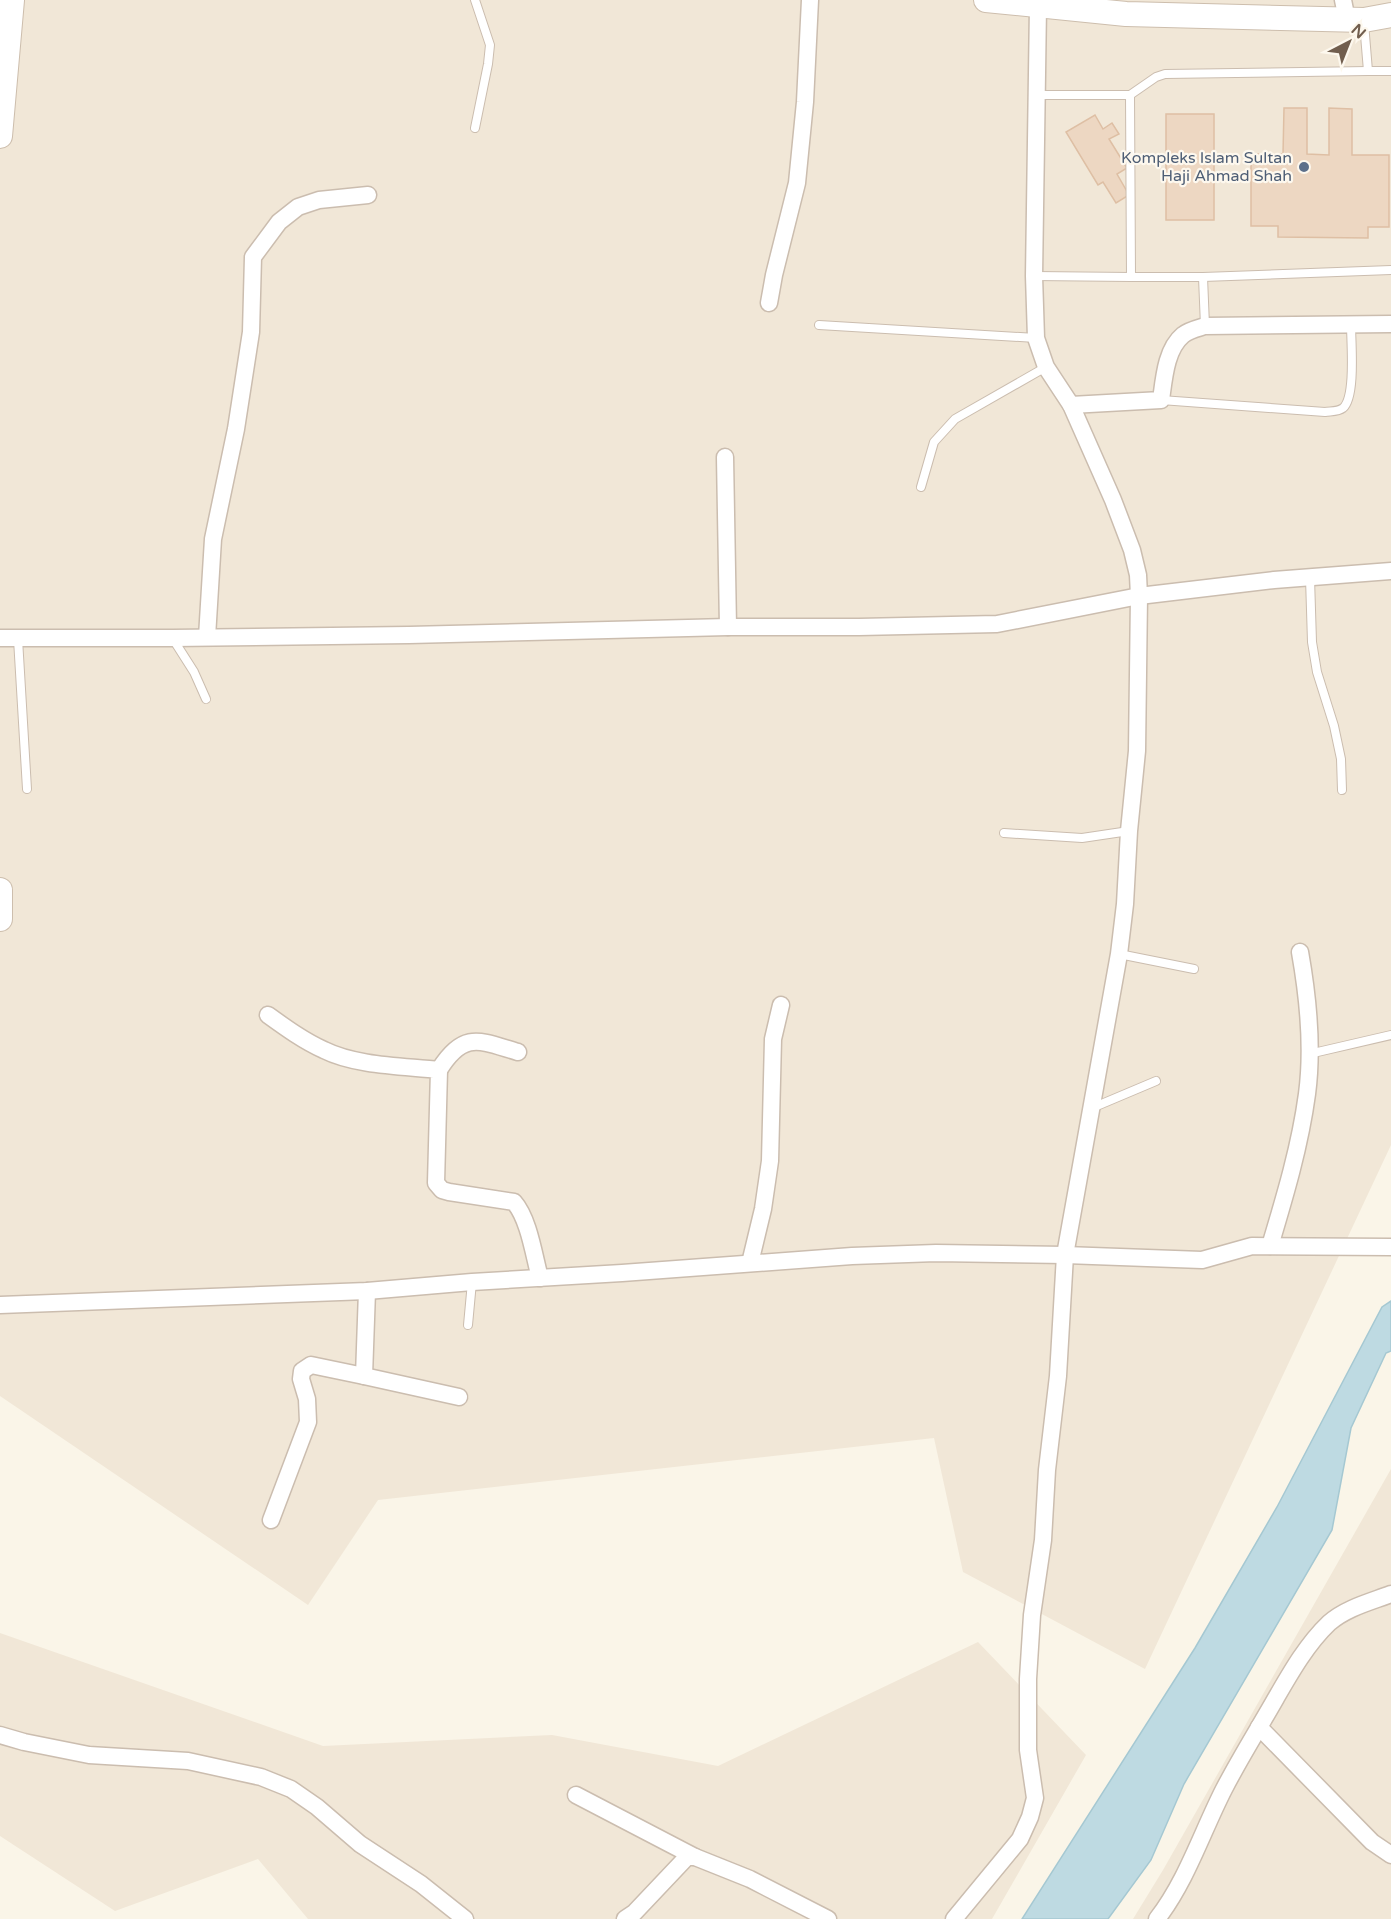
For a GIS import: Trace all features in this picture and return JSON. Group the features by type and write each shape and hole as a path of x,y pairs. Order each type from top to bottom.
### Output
{"street":[{"path":"0,136 12,0"},
{"path":"769,303 797,183 805,102 810,0"},
{"path":"986,0 1038,6 1391,15"},
{"path":"961,1916 1020,1839 1030,1817 1035,1798 1028,1750 1028,1679 1032,1616 1043,1540 1047,1470 1058,1376 1065,1255 1119,954 1137,751 1138,575 1113,500 1071,405 1046,367 1036,338 1034,276 1038,6"},
{"path":"207,637 213,539 236,429 251,332 253,257 279,222 298,207 319,200 369,195"},
{"path":"1071,405 1161,400 1173,346 1185,333 1205,326 1391,324"},
{"path":"725,457 728,627"},
{"path":"0,638 409,635 728,627 997,624 1139,596 1274,580 1391,571"},
{"path":"0,890 0,919"},
{"path":"1270,1246 1292,1169 1307,1093 1308,1010 1300,952"},
{"path":"750,1263 763,1209 770,1161 773,1039 781,1005"},
{"path":"268,1015 325,1051 357,1060 439,1070"},
{"path":"518,1052 482,1042 462,1043 449,1054 439,1070 436,1183 442,1190 449,1192 514,1202 523,1215 540,1278"},
{"path":"0,1305 368,1291 852,1256 936,1253 1202,1260 1252,1246 1391,1247"},
{"path":"364,1376 368,1291"},
{"path":"271,1520 308,1422 307,1399 301,1379 302,1371 311,1365 459,1397"},
{"path":"1163,1917 1224,1790 1259,1726 1316,1637 1330,1622 1344,1613 1391,1594"},
{"path":"1259,1726 1372,1842 1391,1855"},
{"path":"0,1735 89,1755 188,1761 261,1777 291,1789 317,1807 360,1844 422,1884 465,1919"},
{"path":"576,1795 695,1857 750,1879 828,1919"},
{"path":"625,1919 687,1857 695,1857"}],"lane":[{"path":"475,0 490,45 475,128"},
{"path":"1352,13 1368,71"},
{"path":"1037,95 1130,95 1156,77 1165,74 1391,71"},
{"path":"1130,95 1131,277"},
{"path":"1034,276 1203,277 1391,270"},
{"path":"1203,277 1205,326"},
{"path":"1161,400 1325,412 1340,410 1345,406 1351,391 1351,324"},
{"path":"819,325 1036,338"},
{"path":"921,487 934,442 955,419 1046,367"},
{"path":"1310,578 1312,642 1317,672 1334,726 1341,759 1341,790"},
{"path":"173,638 194,672 206,699"},
{"path":"18,639 27,789"},
{"path":"1004,833 1082,838 1129,831"},
{"path":"1119,954 1194,969"},
{"path":"1308,1054 1391,1035"},
{"path":"1091,1109 1156,1081"},
{"path":"468,1325 472,1282"}],"shaded area":[{"path":"0,0 1391,0 1391,1145 1145,1669 963,1572 934,1438 378,1500 308,1605 0,1396"},
{"path":"1391,1469 1391,1919 1133,1919 1163,1870"},
{"path":"0,1633 323,1746 552,1735 718,1766 978,1642 1086,1755 992,1919 308,1919 258,1859 115,1911 0,1836"}],"water":[{"path":"1391,1301 1391,1351 1386,1353 1351,1428 1332,1530 1184,1784 1151,1860 1108,1919 1022,1919 1195,1648 1277,1507 1382,1307"}],"building":[{"path":"1284,108 1307,108 1307,154 1329,155 1329,108 1352,109 1352,155 1389,155 1389,227 1368,227 1368,238 1278,237 1278,226 1251,226 1251,154 1283,154"},
{"path":"1166,114 1214,114 1214,220 1166,220"},
{"path":"1095,115 1103,129 1112,123 1119,134 1109,139 1127,168 1117,174 1129,195 1116,203 1103,182 1098,185 1066,132"}],"place":[{"name":"Kompleks Islam Sultan Haji Ahmad Shah","path":"1304,167"}]}
